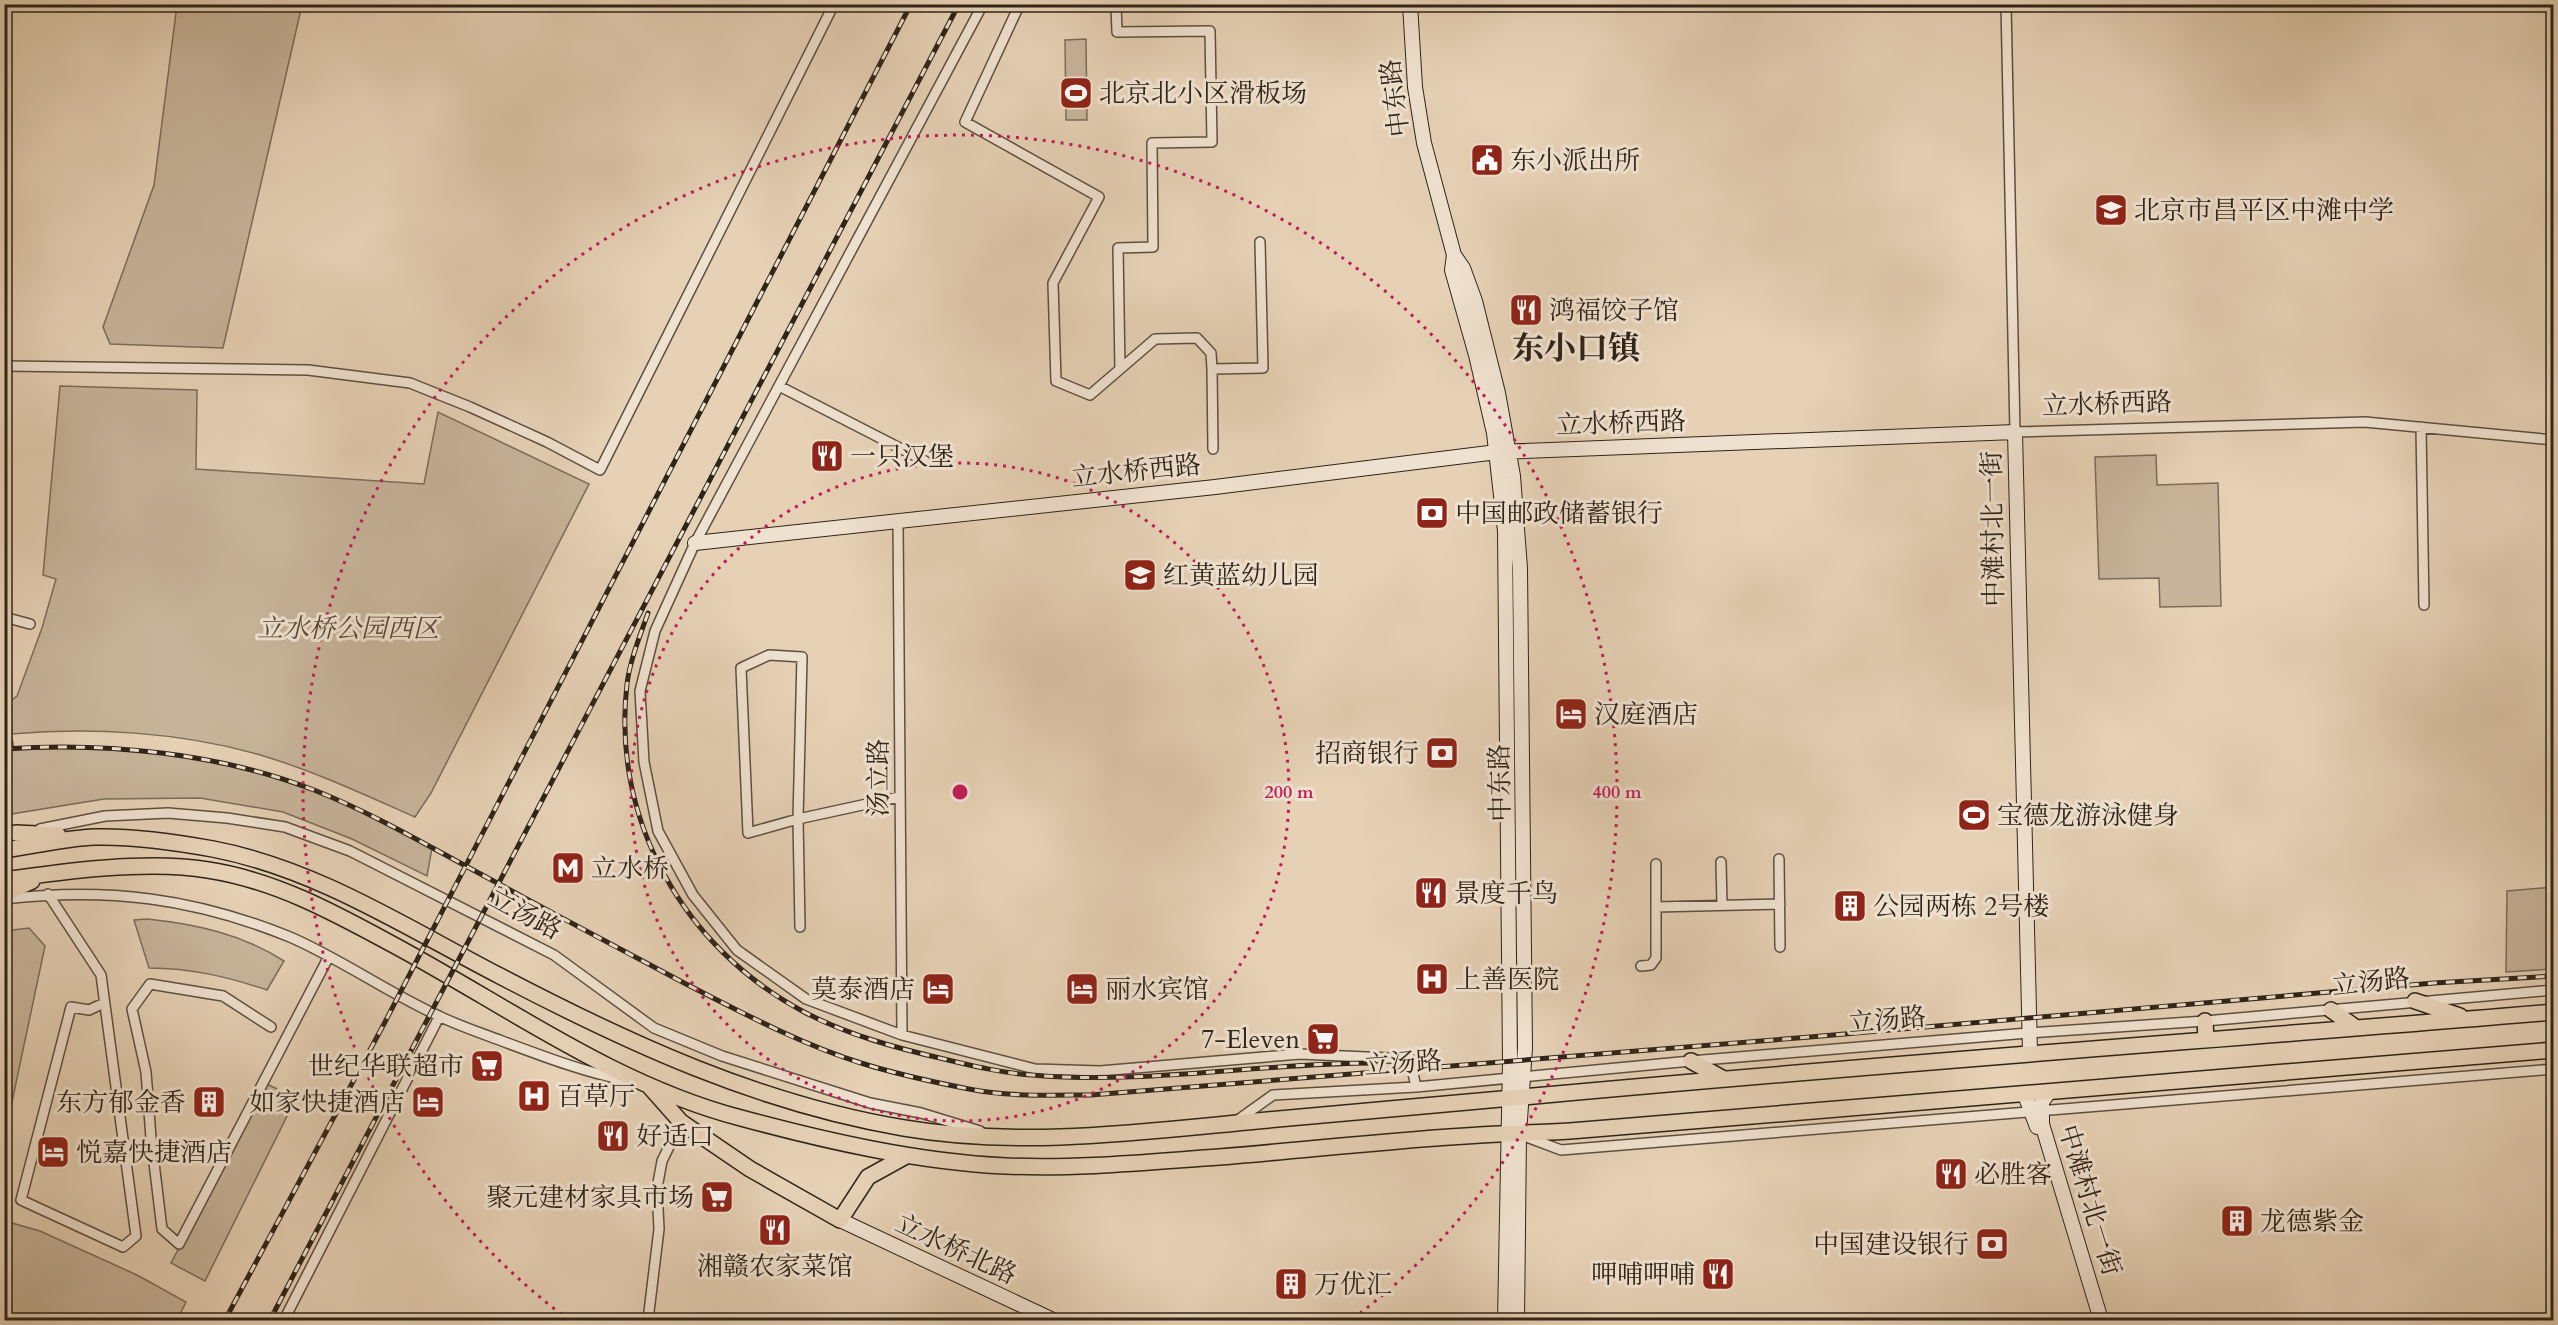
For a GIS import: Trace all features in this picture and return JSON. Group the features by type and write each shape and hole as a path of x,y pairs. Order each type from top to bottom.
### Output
{"main road":[{"path":"10,834 94,837"},
{"name":"立汤路","path":"4,850 94,837 159,840 218,850 252,859 350,894 543,997 660,1055 733,1083 791,1102 904,1128 1005,1139 1234,1123 2031,1052 2553,1012"},
{"path":"4,880 50,873 121,868 207,869 279,889 334,912 465,983 582,1053 648,1085 740,1118 906,1156 1006,1166 1090,1165 1513,1134 2025,1095 2553,1050"},
{"path":"4,894 50,873"},
{"path":"2415,1001 2468,1019"},
{"path":"2331,1010 2355,1027"},
{"path":"2205,1021 2206,1039"},
{"path":"1691,1061 1722,1078"},
{"path":"648,1085 681,1122 750,1169 840,1220 868,1177 906,1156"}],"street":[{"path":"4,366 308,370 410,383 489,416 600,470 834,4"},
{"path":"983,4 695,543 655,631 640,692 644,762 658,831 693,895 737,950 806,999 902,1035 1035,1069 1100,1071 1300,1054 1410,1059 1416,1087"},
{"path":"1116,4 1117,32 1210,31 1212,142 1152,143 1153,247 1118,248 1120,369"},
{"name":"中东路","path":"1410,4 1415,87 1424,143 1454,255 1452,270 1503,452 1520,568 1525,890 1525,1077 1517,1098 1513,1134 1505,1320"},
{"name":"中滩村北一街","path":"2006,4 2028,1033 2031,1052"},
{"path":"1015,6 965,122 1099,197 1053,283 1056,381 1090,395 1155,339 1197,338 1211,353 1213,449"},
{"path":"1212,369 1263,368 1260,242"},
{"path":"779,386 925,461"},
{"name":"立水桥西路","path":"695,543 1203,488 1503,452 2015,432 2365,422 2553,440"},
{"path":"2421,427 2424,605"},
{"name":"中东路","path":"1503,452 1510,1078 1517,1098"},
{"name":"汤立路","path":"898,521 902,1035"},
{"path":"4,617 30,624"},
{"path":"800,927 798,819 802,657 769,655 741,668 748,832 798,819 899,797"},
{"name":"立汤路","path":"10,834 105,816 168,813 228,818 285,827 350,851 554,955 654,1028 722,1056 870,1102 921,1113 1005,1139"},
{"path":"1779,859 1780,947"},
{"path":"1721,862 1722,905"},
{"path":"1641,966 1651,964 1656,958 1656,864"},
{"path":"4,899 48,894 136,896 203,908 291,938 439,1017 586,1072 648,1085"},
{"path":"48,894 100,975 104,1003 136,1236 123,1247 21,1200 71,1007 89,1010 104,1003"},
{"path":"1656,907 1780,904"},
{"path":"271,1027 223,996 150,984 132,1009 146,1072 162,1229 179,1244 328,958"},
{"name":"立汤路","path":"1234,1123 1273,1095 1416,1087 1691,1061 2205,1021 2553,990"},
{"path":"284,1320 439,1017"},
{"path":"1513,1134 1561,1150 2553,1069"},
{"name":"中滩村北一街","path":"2048,1093 2036,1112 2094,1320"},
{"name":"中滩村北一街","path":"2025,1095 2042,1124 2101,1320"},
{"path":"648,1320 658,1240 657,1188 662,1161 681,1122"},
{"name":"中东路","path":"1513,1134 1517,1320"},
{"name":"立水桥北路","path":"840,1220 1053,1320"}],"green space":[{"path":"177,5 302,5 223,348 110,344 103,327 154,185"},
{"name":"北京北小区滑板场","path":"1086,39 1087,120 1066,120 1065,40"},
{"name":"立水桥公园西区","path":"60,386 197,390 196,469 424,484 438,412 589,484 431,793 415,817 298,767 227,747 166,736 103,731 11,734 14,748 111,749 164,753 229,764 292,782 358,809 432,848 427,876 352,839 283,812 200,798 104,799 5,815 5,705 17,696 42,628 56,579 43,575"},
{"path":"2156,455 2157,485 2218,483 2221,606 2160,607 2159,578 2099,579 2095,457"},
{"path":"2553,887 2553,969 2506,972 2507,891"},
{"path":"147,919 201,927 235,937 284,961 267,990 209,974 149,968 134,920"},
{"path":"29,928 45,946 5,1135 5,931"},
{"path":"267,1084 296,1098 205,1281 171,1263"},
{"path":"5,1212 12,1223 40,1231 137,1275 186,1302 177,1320 5,1320"}],"railway":[{"path":"225,1320 385,1022 911,4"},
{"path":"270,1320 959,4"},
{"path":"648,613 628,675 625,735 631,784 644,831 664,875 691,916 723,953 761,985 804,1012 838,1028 890,1045 977,1067 1021,1074 1075,1077 1160,1076 1288,1066 1374,1063"},
{"path":"4,749 82,747 162,753 240,767 278,777 314,790 376,818 686,984 794,1037 838,1055 888,1071 984,1092 1091,1095 1810,1037 2434,983 2554,976"}],"place":[{"name":"北京北小区滑板场","path":"1076,93"},
{"name":"东小派出所","path":"1487,160"},
{"name":"北京市昌平区中滩中学","path":"2111,210"},
{"name":"鸿福饺子馆","path":"1526,310"},
{"name":"一只汉堡","path":"827,456"},
{"name":"中国邮政储蓄银行","path":"1432,513"},
{"name":"红黄蓝幼儿园","path":"1140,575"},
{"name":"汉庭酒店","path":"1571,714"},
{"name":"招商银行","path":"1442,753"},
{"name":"宝德龙游泳健身","path":"1974,815"},
{"name":"立水桥","path":"568,868"},
{"name":"景度千鸟","path":"1431,893"},
{"name":"公园两栋 2号楼","path":"1850,906"},
{"name":"上善医院","path":"1432,979"},
{"name":"莫泰酒店","path":"938,989"},
{"name":"丽水宾馆","path":"1082,989"},
{"name":"7-Eleven","path":"1323,1039"},
{"name":"世纪华联超市","path":"487,1066"},
{"name":"百草厅","path":"534,1096"},
{"name":"东方郁金香","path":"209,1102"},
{"name":"如家快捷酒店","path":"428,1102"},
{"name":"好适口","path":"613,1136"},
{"name":"悦嘉快捷酒店","path":"53,1152"},
{"name":"必胜客","path":"1951,1174"},
{"name":"聚元建材家具市场","path":"717,1197"},
{"name":"龙德紫金","path":"2237,1221"},
{"name":"湘赣农家菜馆","path":"775,1230"},
{"name":"中国建设银行","path":"1992,1244"},
{"name":"呷哺呷哺","path":"1718,1274"},
{"name":"万优汇","path":"1291,1284"}],"district":[{"name":"东小口镇","path":"1576,349"}]}
